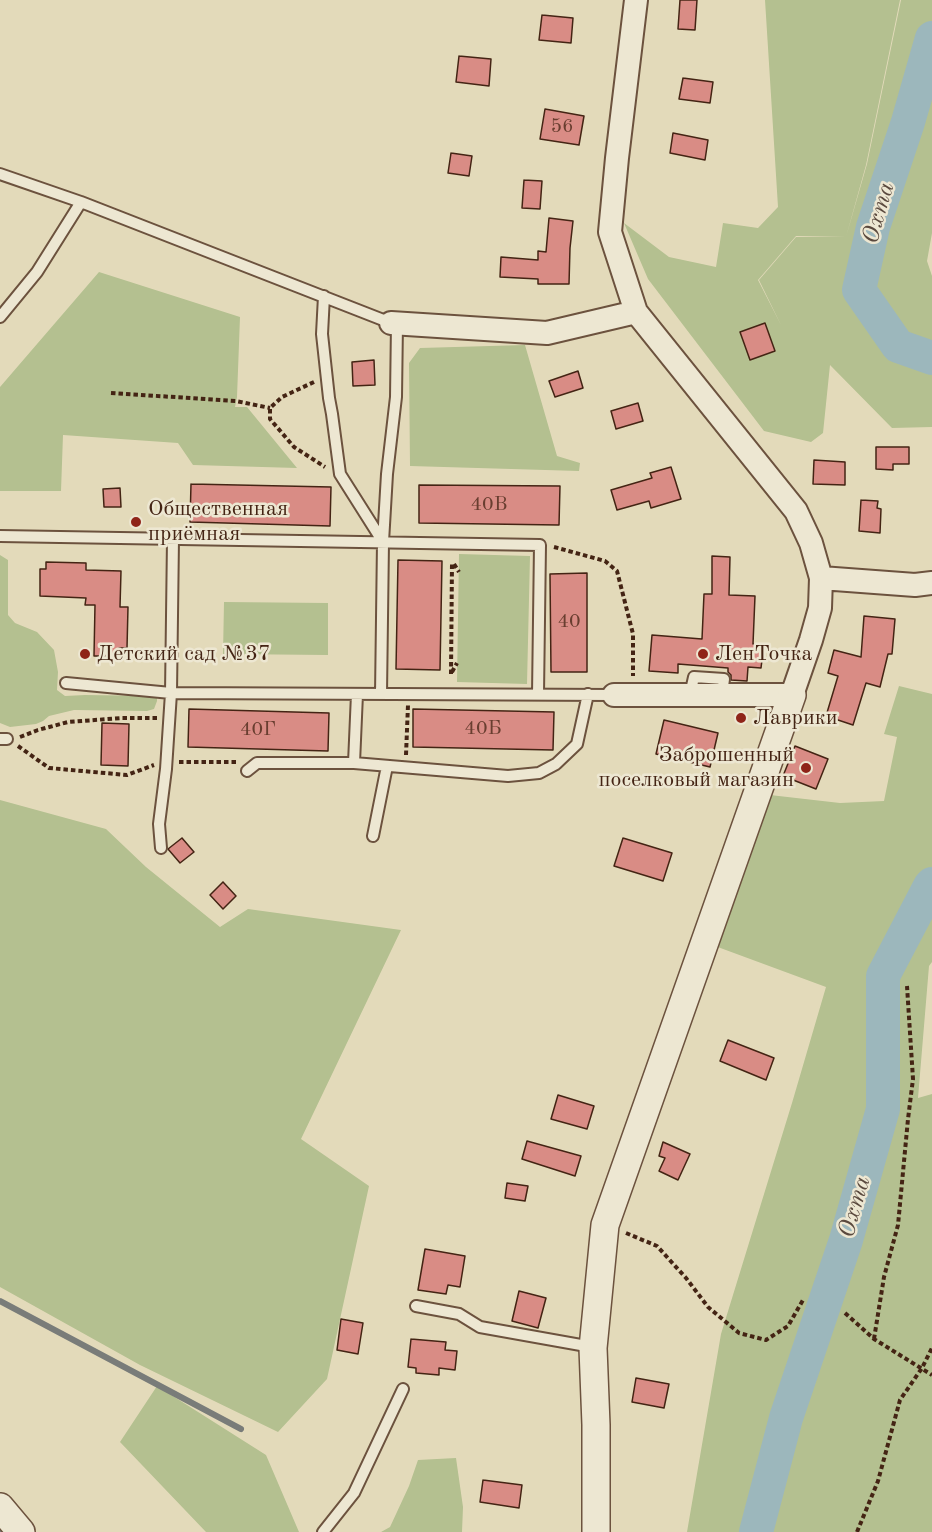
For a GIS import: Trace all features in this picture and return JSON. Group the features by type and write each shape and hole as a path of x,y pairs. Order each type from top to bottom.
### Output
{"street":[{"path":"596,1532 593,1347 606,1225 811,640 820,608 821,578 811,543 796,511 636,312 610,232 636,0"},
{"path":"394,323 547,333 636,312"},
{"path":"821,578 915,585 932,583"},
{"path":"623,694 792,694"},
{"path":"0,1507 21,1532"}],"lane":[{"path":"0,174 81,202 394,323 396,397 387,474 383,542 381,694"},
{"path":"0,317 37,272 81,202"},
{"path":"324,296 322,334 340,474 383,542"},
{"path":"0,536 133,544 173,539 540,545 538,694"},
{"path":"161,848 159,824 171,693 173,539"},
{"path":"66,683 171,693 623,694"},
{"path":"354,763 357,694"},
{"path":"247,771 257,763 354,763 508,776 539,773 556,764 577,744 588,694"},
{"path":"373,836 387,766"},
{"path":"416,1306 459,1314 480,1327 593,1347"},
{"path":"323,1532 354,1493 403,1389"}],"path":[{"path":"326,375 282,397 270,408 270,419 294,447 329,470 340,474"},
{"path":"111,393 236,401 270,408"},
{"path":"540,545 605,561 617,571 633,634 623,694"},
{"path":"451,674 452,562"},
{"path":"405,768 409,694"},
{"path":"4,739 23,736 68,722 122,718 169,718"},
{"path":"4,739 49,768 127,775 166,762 257,763"},
{"path":"874,1339 884,1278 898,1225 913,1079 907,986"},
{"path":"606,1225 657,1246 708,1307 739,1333 766,1340 788,1326 803,1300"},
{"path":"845,1313 874,1339 932,1375"},
{"path":"857,1532 878,1481 900,1400 922,1368 932,1348"}],"green space":[{"path":"765,0 900,0 866,165 846,237 867,164 901,0 932,0 932,233 927,261 932,276 932,427 892,428 830,365 823,433 811,442 764,431 648,279 624,223 669,257 716,267 723,223 758,228 778,207","holes":["796,236 846,237 796,237 759,280 781,325 758,280"]},
{"path":"99,272 240,317 235,407 247,407 297,468 193,465 178,443 63,435 61,491 0,491 0,387"},
{"path":"525,345 557,456 580,463 579,471 410,466 409,363 420,348"},
{"path":"459,554 530,556 527,684 457,682"},
{"path":"0,555 8,560 8,615 15,623 37,632 54,650 58,672 57,690 65,696 157,696 154,709 147,711 74,710 49,716 36,724 10,727 0,723"},
{"path":"224,602 328,603 328,655 223,654"},
{"path":"899,686 932,694 932,962 929,966 918,1098 932,1094 932,1532 687,1532 721,1334 826,987 715,946 770,795 840,803 884,801 897,737 884,734"},
{"path":"0,800 106,829 146,867 220,927 248,909 401,930 301,1139 369,1186 327,1379 278,1432 140,1365 0,1287"},
{"path":"157,1386 266,1455 299,1532 206,1532 120,1442"},
{"path":"456,1458 463,1507 462,1532 381,1532 390,1527 418,1460"}],"building":[{"path":"680,0 697,0 695,30 678,29"},
{"path":"542,15 573,18 571,43 539,40"},
{"path":"459,56 491,59 489,86 456,82"},
{"path":"683,78 713,82 710,103 679,99"},
{"path":"545,109 584,116 579,145 540,139"},
{"path":"673,133 708,140 705,160 670,153"},
{"path":"451,153 472,156 469,176 448,173"},
{"path":"524,180 542,181 540,209 522,208"},
{"path":"549,218 573,221 569,284 538,284 538,279 500,277 501,257 538,260 538,251 546,252"},
{"path":"765,323 775,351 750,360 740,332"},
{"path":"374,360 375,385 353,386 352,362"},
{"path":"578,371 583,388 555,397 549,381"},
{"path":"638,403 643,421 616,429 611,411"},
{"path":"876,447 909,447 909,464 893,464 893,470 876,469"},
{"path":"814,460 845,462 845,485 813,484"},
{"path":"671,467 681,499 651,508 649,501 617,510 611,490 652,478 650,473"},
{"path":"191,484 331,487 330,526 190,522"},
{"path":"419,485 560,486 559,525 419,523"},
{"path":"120,488 121,507 104,507 103,489"},
{"path":"861,500 878,501 877,508 881,509 880,533 859,531"},
{"path":"712,556 730,557 729,595 755,596 753,644 764,644 761,668 748,667 747,681 731,680 728,668 678,664 678,673 649,671 652,635 702,639 704,594 712,594"},
{"path":"398,560 442,561 440,670 396,669"},
{"path":"46,562 86,563 86,570 121,571 120,607 128,607 127,648 119,648 118,656 94,656 95,605 85,605 86,598 40,596 40,569 46,569"},
{"path":"587,573 587,672 551,672 550,574"},
{"path":"864,616 895,619 892,654 888,654 880,687 866,683 853,725 826,716 838,676 828,673 834,650 861,657"},
{"path":"189,709 329,713 328,751 188,747"},
{"path":"413,709 554,712 553,750 413,747"},
{"path":"664,720 718,733 710,767 656,754"},
{"path":"102,723 129,724 128,766 101,765"},
{"name":"Заброшенный поселковый магазин","path":"795,746 828,759 816,789 783,776"},
{"path":"182,838 194,852 180,863 168,849"},
{"path":"623,838 672,853 663,881 614,866"},
{"path":"223,882 236,896 223,909 210,895"},
{"path":"728,1040 774,1058 766,1080 720,1061"},
{"path":"558,1095 594,1106 587,1129 551,1119"},
{"path":"527,1141 581,1156 575,1176 522,1159"},
{"path":"663,1142 690,1154 678,1180 659,1171 665,1158 659,1156"},
{"path":"507,1183 528,1186 525,1201 505,1198"},
{"path":"425,1249 465,1256 460,1287 448,1285 446,1294 418,1290"},
{"path":"519,1291 546,1298 538,1328 512,1321"},
{"path":"341,1319 363,1323 358,1354 337,1350"},
{"path":"411,1339 446,1342 445,1350 457,1351 455,1370 439,1368 439,1375 416,1373 416,1368 408,1367"},
{"path":"636,1378 669,1384 664,1408 632,1402"},
{"path":"483,1480 522,1485 519,1508 480,1502"}],"waterway":[{"name":"Охта","path":"932,38 908,122 873,227 859,290 898,346 932,358"},
{"name":"Охта","path":"756,1532 786,1418 846,1240 883,1109 883,976 932,884"},
{"path":"0,1301 241,1429"}],"place":[{"name":"Общественная приёмная","path":"136,522"},
{"name":"Детский сад №37","path":"85,654"},
{"name":"ЛенТочка","path":"703,654"},
{"name":"Лаврики","path":"741,718"},
{"name":"Заброшенный поселковый магазин","path":"806,768"}]}
